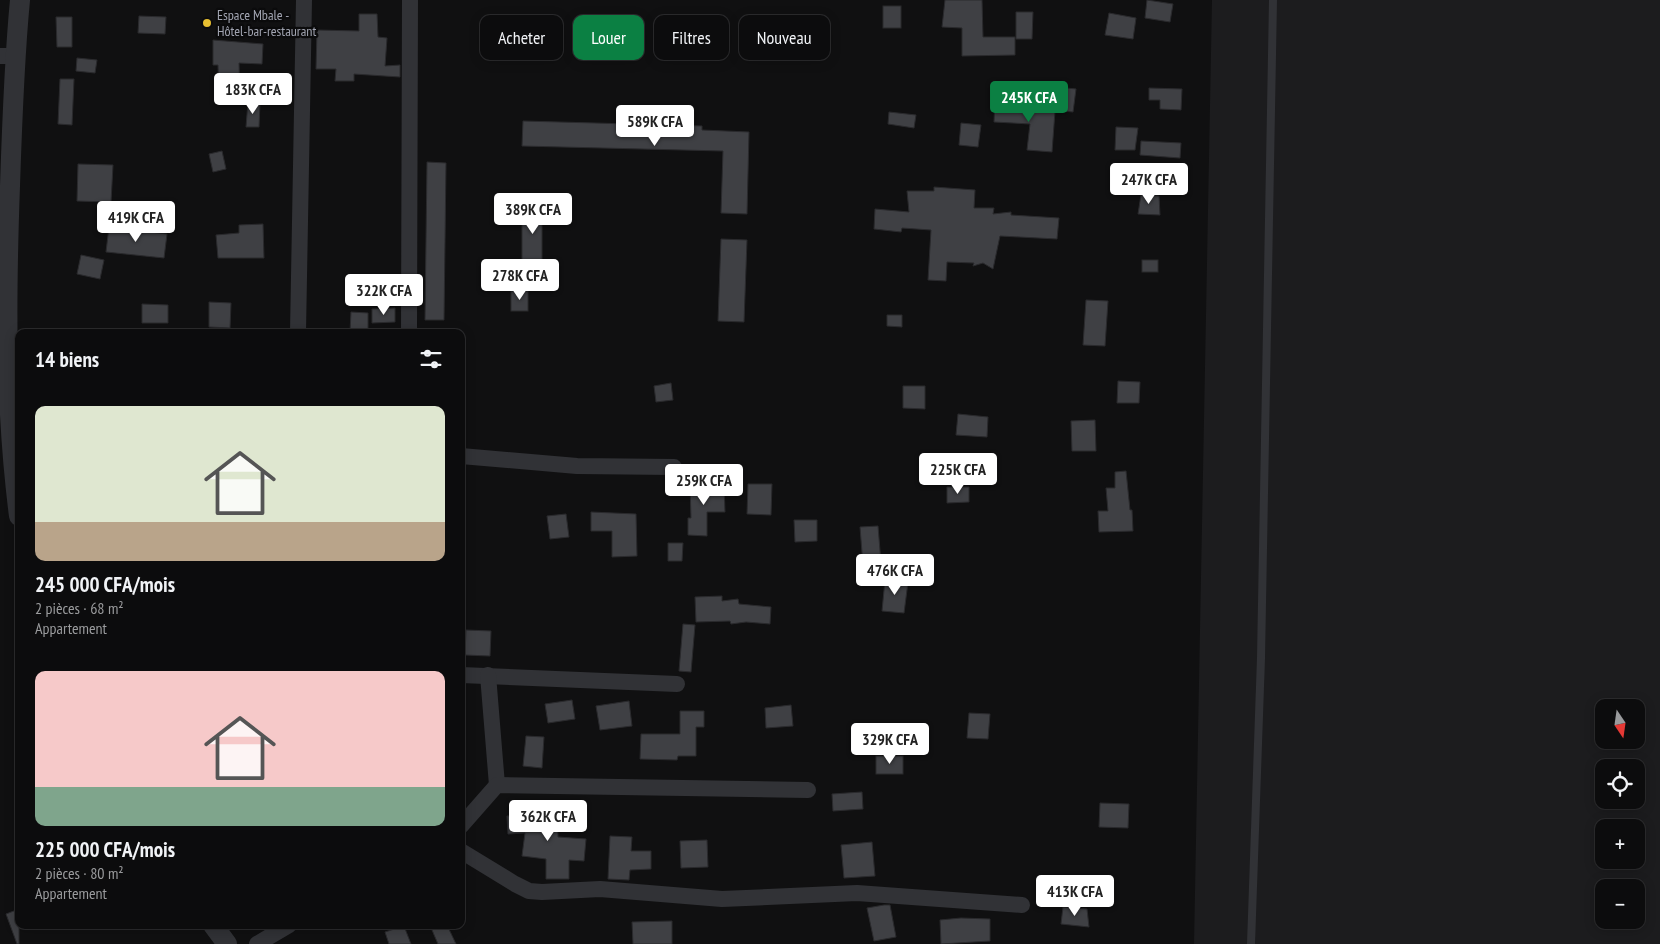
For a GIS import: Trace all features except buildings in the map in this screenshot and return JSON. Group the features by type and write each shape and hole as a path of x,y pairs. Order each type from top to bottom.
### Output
{"street":[{"path":"15,457 3,291 7,56 20,0"},
{"path":"298,329 304,0"},
{"path":"409,329 410,0"},
{"path":"465,456 577,466 674,467"},
{"path":"465,675 677,684"},
{"path":"465,821 497,785 488,675"},
{"path":"497,785 808,790"},
{"path":"465,853 529,891 600,889 722,899 857,893 1022,905"},
{"path":"217,929 227,944"},
{"path":"258,944 282,929"}],"lane":[{"path":"1251,944 1261,648 1273,0"}],"shaded area":[{"path":"1212,0 1660,0 1660,944 1194,944"}],"place":[{"name":"Espace Mbale - Hôtel-bar-restaurant","path":"207,23"}]}
